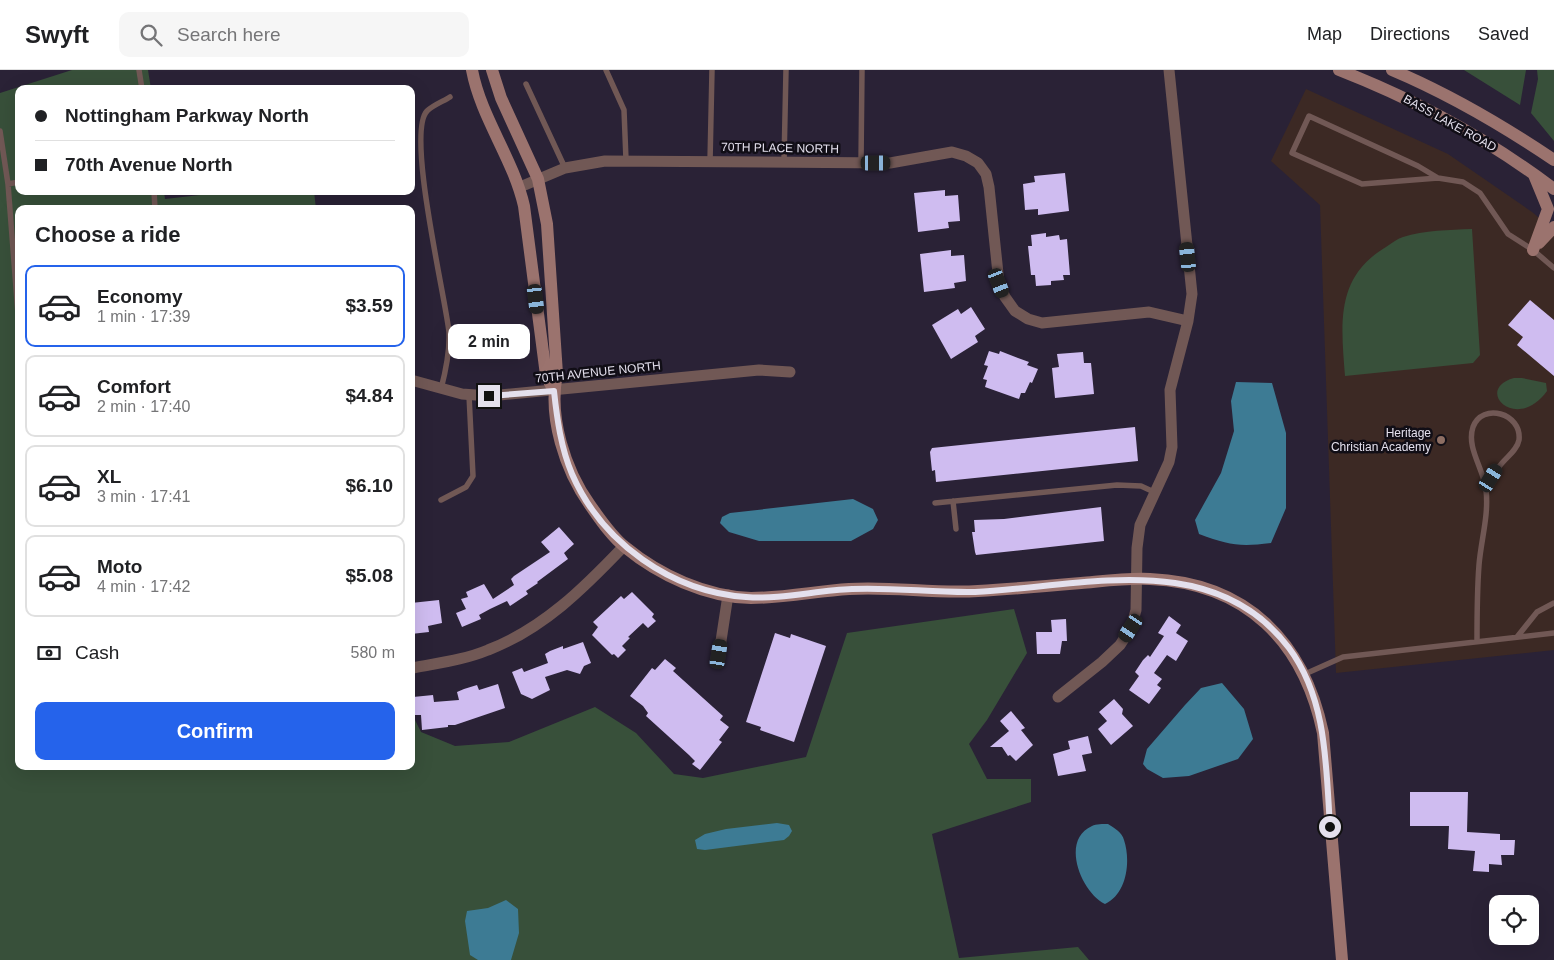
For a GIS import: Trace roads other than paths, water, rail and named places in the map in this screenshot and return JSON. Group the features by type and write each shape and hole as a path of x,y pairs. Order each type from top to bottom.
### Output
{"street":[{"path":"472,70 475,88 488,121 520,186 546,375 554,391"},
{"path":"492,70 501,98 538,179 548,243 557,374 554,391 559,427 572,474 596,513 624,546 661,571 680,580 728,596 778,597 868,588 973,592 1137,579 1169,581 1196,586 1223,596 1248,609 1270,626 1285,643 1305,674 1317,703 1323,733 1342,960"},
{"path":"1058,697 1120,645 1131,628 1136,610 1140,525 1169,462 1172,437 1170,390 1188,321 1192,294 1169,70"},
{"name":"BASS LAKE ROAD","path":"1339,70 1434,112 1533,173 1554,189"},
{"name":"BASS LAKE ROAD","path":"1392,70 1442,93 1485,116 1554,160"},
{"name":"70TH PLACE NORTH","path":"520,186 565,168 605,161 890,163 952,152 966,156 978,163 986,174 999,283 1005,297 1015,311 1028,319 1042,323 1149,312 1188,321"},
{"path":"1533,173 1548,209 1533,250"},
{"path":"1533,250 1554,227"},
{"name":"70TH AVENUE NORTH","path":"415,381 469,395 489,396 759,370 790,372"},
{"path":"415,668 455,661 488,650 519,636 580,592 624,546"},
{"path":"719,654 728,596"}],"lane":[{"path":"139,70 141,85"},
{"path":"606,70 624,110 626,160"},
{"path":"710,162 712,70"},
{"path":"784,162 786,70"},
{"path":"861,163 862,70"},
{"path":"526,84 565,168"},
{"path":"441,389 448,362 449,333 427,202 420,130 427,111 450,97"},
{"path":"1438,178 1418,166 1309,116 1292,153 1362,184 1438,178 1463,182 1480,194 1508,234 1533,250 1554,268"},
{"path":"0,131 8,184 15,275"},
{"path":"8,184 15,183"},
{"path":"441,500 466,487 473,476 469,395"},
{"path":"1477,641 1477,597 1484,542 1486,490 1474,448 1472,430 1480,418 1487,414 1499,413 1514,422 1519,439 1515,449 1498,468 1486,490"},
{"path":"935,503 1117,485 1141,486 1154,492"},
{"path":"953,501 956,529"},
{"path":"1517,637 1537,612 1554,603"},
{"path":"1305,674 1343,656 1554,632"}],"water":[{"path":"1236,382 1272,383 1286,433 1286,508 1271,543 1242,545 1218,541 1199,534 1195,520 1221,473 1234,431 1231,401"},
{"path":"853,499 873,509 878,520 873,529 851,541 759,541 729,532 720,523 722,517 730,513"},
{"path":"1222,683 1244,709 1253,739 1238,759 1189,776 1163,778 1147,769 1143,764 1147,749 1185,705 1201,688"},
{"path":"777,823 789,825 792,831 784,840 705,850 697,849 695,840 705,834 726,829"},
{"path":"1108,824 1118,830 1123,837 1126,848 1127,867 1123,885 1118,893 1105,904 1088,889 1082,878 1076,854 1077,842 1082,833 1094,825"},
{"path":"506,900 518,909 519,933 511,960 478,960 470,955 465,921 467,911 488,908"}],"place":[{"name":"Heritage Christian Academy","path":"1441,440"}]}
